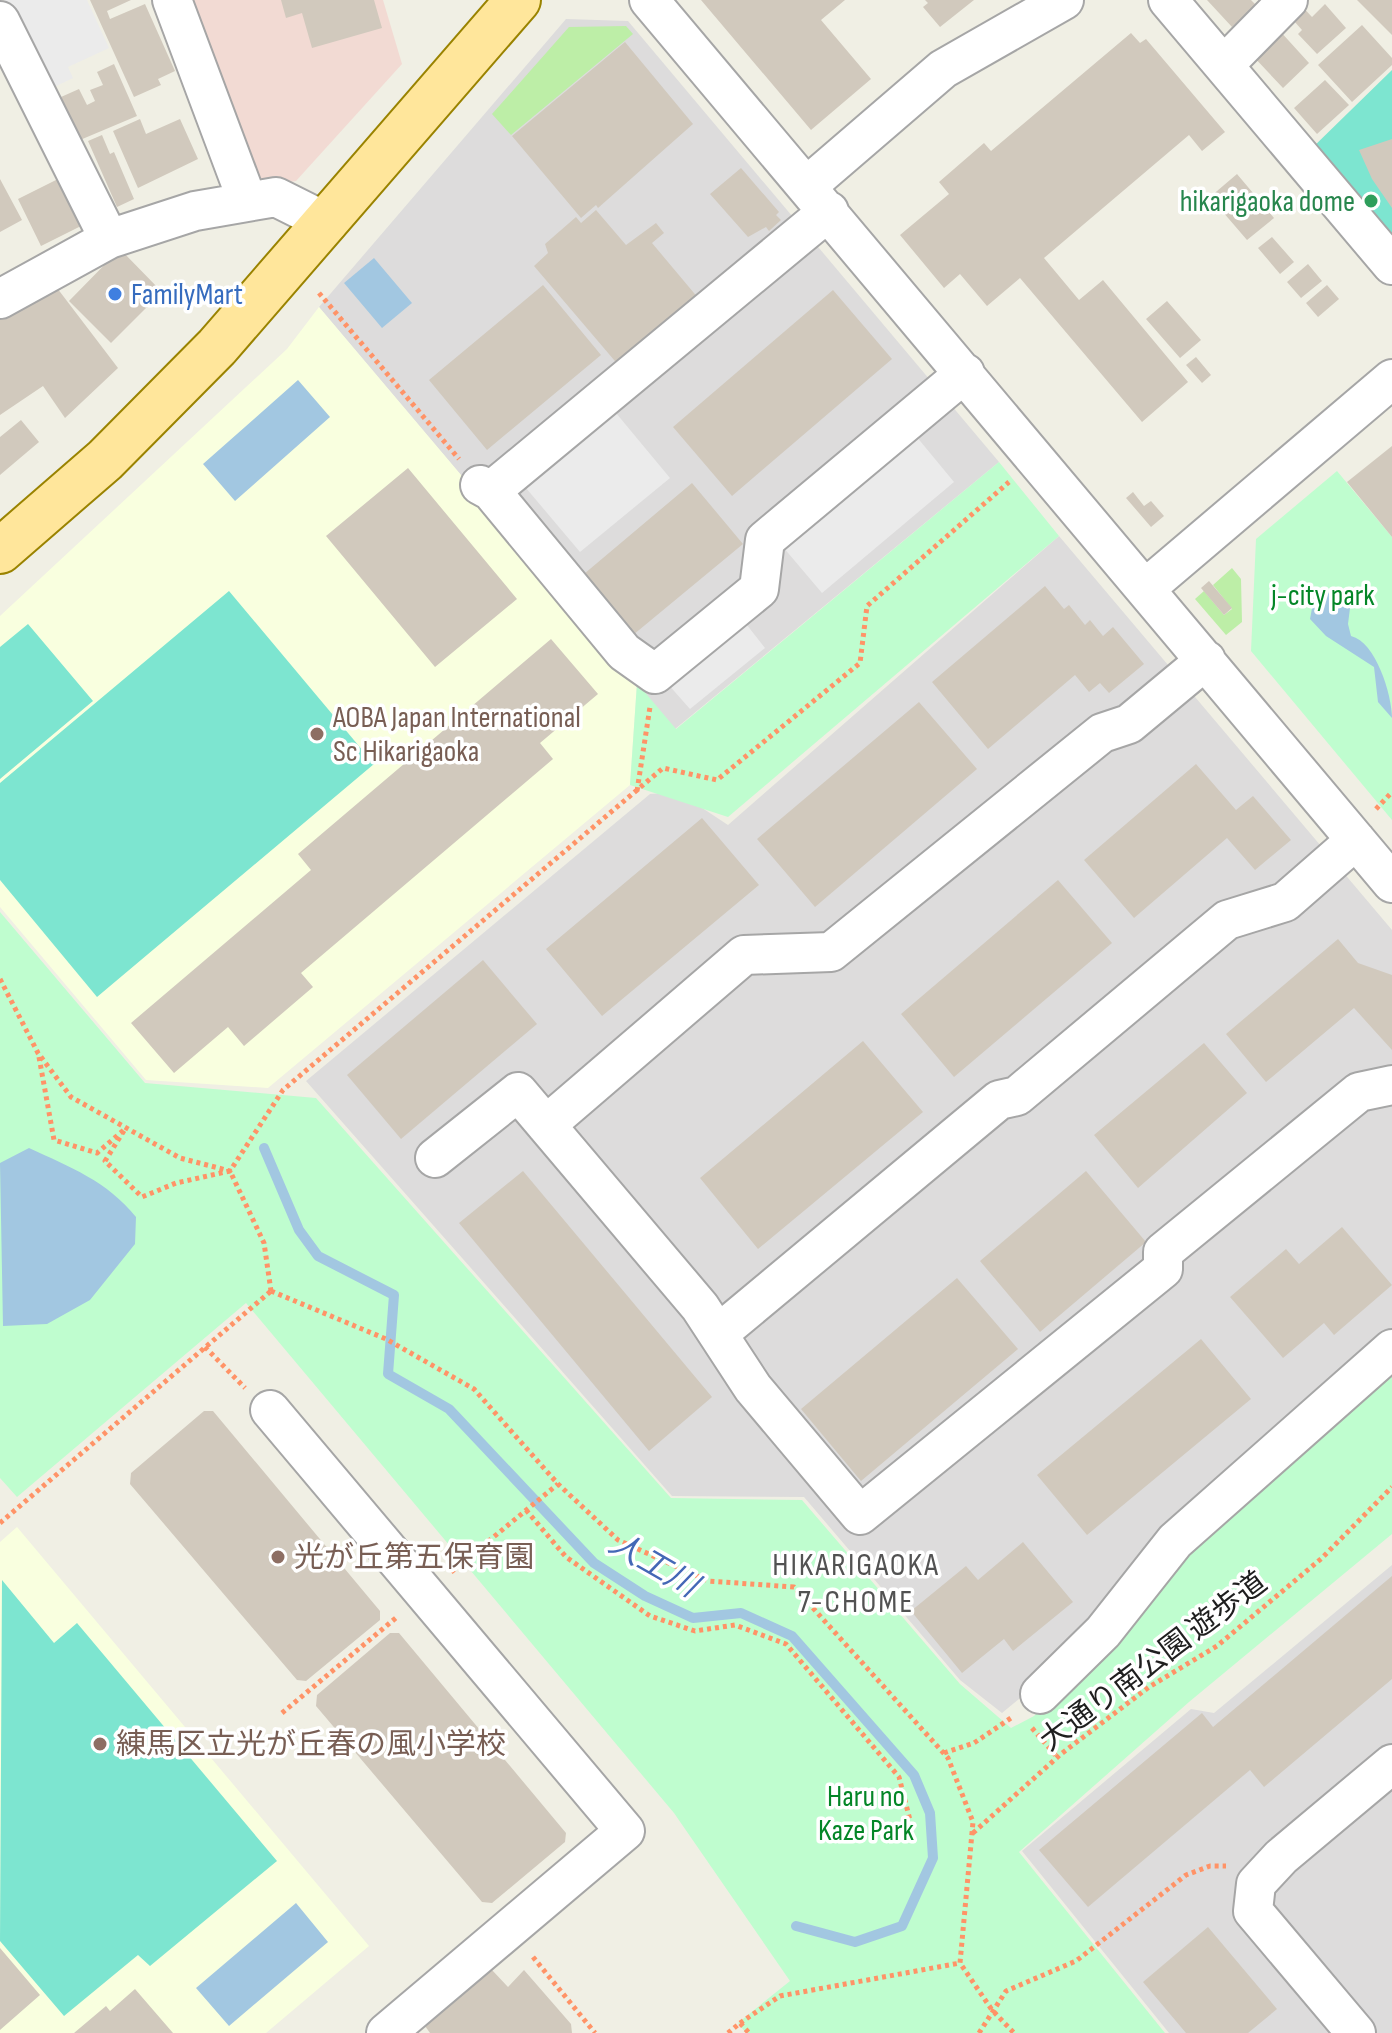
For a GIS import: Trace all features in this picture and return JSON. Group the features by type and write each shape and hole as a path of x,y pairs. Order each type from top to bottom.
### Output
{"main road":[{"path":"0,551 139,426 217,347 328,223 518,0"}],"street":[{"path":"172,0 247,200"},
{"path":"649,0 1206,660 1364,827 1392,883"},
{"path":"965,373 765,540 759,589 655,674 624,652 486,488 818,198 943,69 1064,0"},
{"path":"1168,0 1392,265"},
{"path":"1224,65 1288,0"},
{"path":"0,21 109,239"},
{"path":"0,299 109,239 141,226 247,200 276,197 328,223"},
{"path":"1146,588 1392,379"},
{"path":"546,1125 744,955 831,952 1102,733 1129,724 1206,660"},
{"path":"718,1334 999,1100 1017,1096 1227,920 1285,902 1364,827"},
{"path":"435,1158 518,1092 700,1307 753,1388 860,1515 1163,1269 1163,1252 1359,1092 1392,1085"},
{"path":"1029,1710 1103,1632 1175,1541 1392,1349"},
{"path":"270,1410 625,1831 386,2033"},
{"path":"1356,2033 1253,1911 1256,1884 1281,1857 1392,1764"}],"path":[{"path":"319,293 486,488"},
{"path":"125,1129 105,1161 142,1197 176,1183 230,1171 283,1090 663,768 717,780 860,663 867,606 1015,476"},
{"path":"637,791 655,674"},
{"path":"1364,827 1392,792"},
{"path":"0,979 38,1053 71,1097 180,1158 230,1171"},
{"path":"38,1053 54,1140 97,1153 125,1129"},
{"path":"230,1171 264,1243 271,1291"},
{"path":"0,1523 271,1291"},
{"path":"271,1291 386,1339 474,1389 558,1484 618,1540 708,1581 794,1587 944,1753 973,1822 960,1963 992,2010 1014,2033"},
{"path":"205,1347 270,1410"},
{"name":"大通り南公園 遊歩道","path":"972,1834 1058,1758 1149,1687 1217,1646 1322,1558 1392,1487"},
{"path":"526,1510 566,1557 650,1616 695,1631 735,1625 786,1644 899,1777 912,1828"},
{"path":"944,1753 974,1743 1029,1710 1058,1758"},
{"path":"979,2033 1006,1991 1076,1961 1186,1875 1210,1866 1238,1866 1256,1884"},
{"path":"509,1929 595,2033"},
{"path":"728,2033 780,1996 960,1963"},
{"path":"740,2023 749,2033"}],"shaded area":[{"path":"4,0 87,0 109,48 68,67 73,78 46,91"},
{"path":"183,0 383,0 402,64 296,181 264,186 249,175"},
{"path":"566,19 628,21 999,462 675,729 319,307"},
{"name":"hikarigaoka dome","path":"1392,70 1392,250 1308,152"},
{"path":"374,258 412,303 382,328 344,283"},
{"name":"AOBA Japan International Sc Hikarigaoka","path":"319,307 637,683 630,785 268,1088 146,1080 0,907 0,616 287,349"},
{"path":"298,380 330,417 235,501 203,464"},
{"path":"616,413 670,478 580,552 526,488"},
{"path":"916,436 954,482 822,593 783,547"},
{"path":"1059,536 1392,930 1392,1333 1031,1689 1002,1713 960,1680 804,1497 672,1496 306,1081 650,794 678,792 728,825"},
{"path":"229,591 374,764 97,997 0,880 0,783"},
{"path":"1330,592 1343,595 1350,608 1348,624 1351,636 1368,648 1381,671 1392,718 1378,702 1374,667 1326,636 1310,619 1313,603"},
{"path":"743,620 765,648 690,709 667,683"},
{"path":"28,624 93,701 0,779 0,647"},
{"path":"29,1148 87,1176 125,1204 136,1217 135,1244 90,1300 47,1324 3,1326 0,1163"},
{"name":"練馬区立光が丘春の風小学校","path":"17,1527 369,1946 266,2033 0,2033 0,1542"},
{"path":"1392,1565 1392,2033 1169,2033 1022,1851 1191,1709 1214,1713"},
{"name":"練馬区立光が丘春の風小学校","path":"2,1580 54,1643 77,1623 277,1861 150,1966 138,1955 64,2016 0,1941"},
{"path":"296,1903 328,1942 229,2026 196,1988"}],"green space":[{"path":"626,26 633,34 511,135 492,114 569,27"},
{"path":"999,462 1059,536 728,817 630,785 637,683 676,729"},
{"name":"j-city park","path":"1337,471 1392,537 1392,820 1251,651 1256,539"},
{"path":"1232,568 1241,579 1242,622 1226,635 1195,599 1204,591 1224,615 1232,609 1213,585"},
{"name":"Haru no Kaze Park","path":"0,912 145,1083 316,1098 671,1498 802,1500 960,1684 1011,1728 1034,1716 1110,1641 1179,1555 1392,1371 1392,1534 1189,1702 1019,1852 1165,2033 746,2033 738,2023 790,1981 674,1813 246,1303 17,1497 0,1478"}],"building":[{"path":"90,0 131,0 107,11 110,19 145,4 175,71 158,79 161,85 134,97"},
{"path":"281,0 374,0 382,28 312,48 302,13 286,18"},
{"path":"701,0 845,0 821,20 871,79 811,130"},
{"path":"925,0 974,0 940,27 923,7 928,3"},
{"path":"1207,0 1251,0 1256,5 1232,27"},
{"path":"1357,0 1392,0 1392,35"},
{"path":"1297,1 1312,17 1325,4 1346,28 1317,54 1298,34 1302,30 1286,12"},
{"path":"1362,25 1392,58 1392,65 1352,102 1318,65"},
{"path":"1279,30 1309,63 1283,88 1252,55"},
{"path":"1131,33 1140,43 1146,39 1225,132 1202,151 1189,135 1044,258 1079,300 1103,280 1188,382 1142,422 1020,278 987,306 960,274 944,288 900,235 949,194 939,182 984,143 991,151"},
{"path":"625,42 693,124 598,208 596,205 581,218 512,136"},
{"path":"114,64 137,116 80,140 61,97 79,89 87,105 95,101 90,90 103,85 97,72"},
{"path":"1325,80 1349,105 1317,134 1294,108"},
{"path":"140,119 146,134 180,119 198,159 138,188 113,131"},
{"path":"102,135 110,154 114,152 134,199 117,207 88,141"},
{"path":"1392,139 1392,208 1372,179 1359,150"},
{"path":"741,168 779,212 776,215 781,220 769,231 766,227 748,237 710,194"},
{"path":"1237,174 1274,218 1247,240 1210,197"},
{"path":"62,177 85,224 41,246 18,199"},
{"path":"0,179 22,220 0,232"},
{"path":"596,210 626,245 656,223 664,233 652,243 699,299 620,367 534,266 548,253 545,244 576,217 581,223"},
{"path":"1272,237 1294,262 1280,274 1258,248"},
{"path":"120,249 162,292 111,343 69,301"},
{"path":"1308,264 1322,281 1301,298 1287,282"},
{"path":"54,284 118,368 65,418 43,386 0,415 0,320"},
{"path":"543,285 601,355 487,450 429,380"},
{"path":"1327,285 1339,299 1318,317 1306,303"},
{"path":"833,290 892,359 732,496 673,427"},
{"path":"1167,301 1201,340 1180,358 1146,319"},
{"path":"1196,357 1211,375 1202,383 1186,365"},
{"path":"21,420 39,442 0,475 0,437"},
{"path":"1392,446 1392,537 1347,482"},
{"path":"408,468 517,599 435,667 326,536"},
{"path":"692,483 743,544 633,635 584,574"},
{"path":"1133,492 1144,506 1151,501 1164,516 1151,527 1126,498"},
{"path":"1209,581 1232,608 1224,615 1201,588"},
{"path":"1045,586 1064,609 1069,605 1085,625 1090,620 1103,636 1113,627 1144,664 1109,693 1100,683 1089,692 1075,675 988,749 932,682"},
{"path":"551,639 598,694 540,743 553,759 301,973 313,987 244,1046 228,1027 174,1073 131,1023 311,870 298,854"},
{"path":"919,702 977,769 815,907 757,839"},
{"path":"1196,764 1236,810 1253,796 1291,840 1255,870 1227,838 1134,918 1084,860"},
{"path":"702,818 759,885 602,1016 546,949"},
{"path":"1058,880 1112,943 954,1077 901,1014"},
{"path":"1338,939 1358,963 1392,975 1392,1050 1354,1008 1266,1082 1226,1034"},
{"path":"483,960 537,1024 401,1139 347,1075"},
{"path":"863,1041 923,1112 758,1249 700,1178"},
{"path":"1204,1043 1247,1093 1138,1188 1094,1135"},
{"path":"523,1171 712,1397 649,1451 459,1223"},
{"path":"1086,1171 1146,1242 1040,1332 980,1261"},
{"path":"1342,1227 1392,1285 1334,1335 1324,1323 1283,1358 1230,1297 1286,1249 1299,1264"},
{"path":"957,1278 1018,1349 861,1481 801,1409"},
{"path":"1201,1339 1251,1399 1087,1535 1037,1475"},
{"path":"204,1411 213,1411 380,1611 380,1620 306,1681 297,1680 130,1484 131,1473"},
{"path":"1023,1542 1073,1602 1013,1651 1004,1639 962,1673 911,1611 966,1566 978,1580"},
{"path":"1392,1576 1392,1679 1264,1787 1250,1770 1088,1907 1039,1850 1202,1713 1213,1727"},
{"path":"390,1633 399,1633 566,1833 565,1842 492,1903 482,1902 316,1706 317,1695"},
{"path":"1208,1927 1277,2009 1248,2033 1186,2033 1143,1982"},
{"path":"0,1948 40,1995 0,2030"},
{"path":"492,1970 508,1987 524,1970 571,2024 572,2033 430,2033 425,2026"},
{"path":"135,1989 173,2033 74,2033 106,2006 110,2011"}],"waterway":[{"name":"人工川","path":"264,1148 299,1230 318,1256 394,1295 388,1374 449,1409 594,1563 645,1596 693,1618 741,1613 792,1636 914,1775 930,1813 933,1858 902,1926 855,1942 796,1926"}],"place":[{"name":"hikarigaoka dome","path":"1371,201"},
{"name":"FamilyMart","path":"115,294"},
{"name":"AOBA Japan International Sc Hikarigaoka","path":"317,734"},
{"name":"光が丘第五保育園","path":"278,1557"},
{"name":"練馬区立光が丘春の風小学校","path":"100,1744"}],"district":[{"name":"HIKARIGAOKA 7-CHOME","path":"856,1582"}]}
